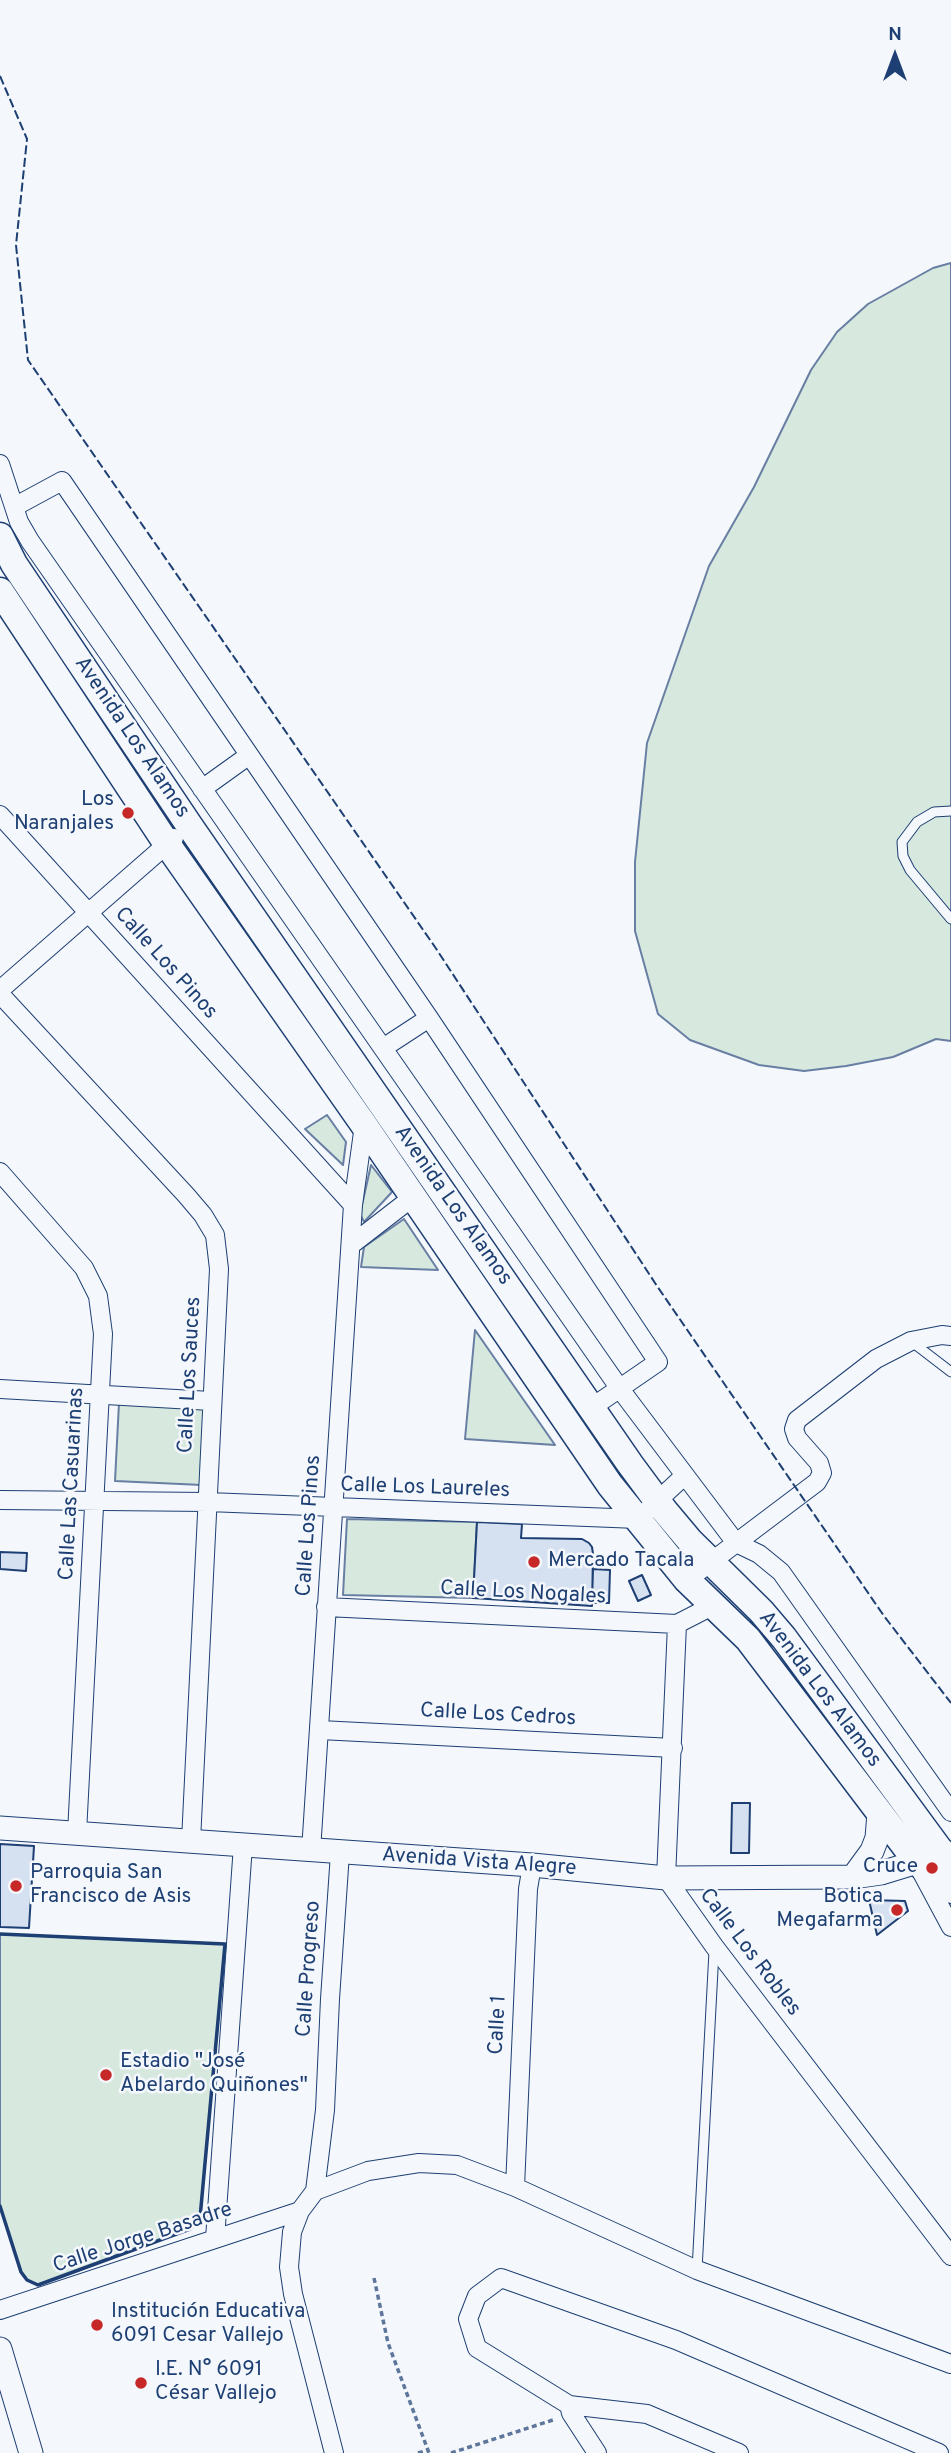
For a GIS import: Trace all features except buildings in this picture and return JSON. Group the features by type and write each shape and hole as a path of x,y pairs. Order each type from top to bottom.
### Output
{"main road":[{"name":"Avenida Los Alamos","path":"0,536 14,564 189,825 657,1501 711,1563 761,1611 784,1638 947,1851"},
{"name":"Avenida Los Alamos","path":"0,591 167,844 365,1125 610,1485 687,1580 748,1639 916,1862 951,1890"}],"street":[{"path":"0,464 14,507 30,541 620,1389 736,1544 759,1554 781,1572 951,1812"},
{"path":"14,507 62,481 429,1018 658,1362 591,1408"},
{"path":"202,789 248,756"},
{"name":"Calle Los Pinos","path":"0,816 353,1205"},
{"path":"0,992 189,825"},
{"name":"Calle Los Sauces","path":"0,992 186,1195 215,1235 219,1269 191,1841"},
{"path":"343,1095 365,1080 387,1054 429,1018"},
{"name":"Calle Los Pinos","path":"311,1851 353,1205 365,1125"},
{"name":"Calle Las Casuarinas","path":"0,1172 66,1244 84,1268 98,1296 103,1334 78,1833"},
{"path":"351,1245 414,1197"},
{"path":"687,1580 817,1482 822,1473 819,1463 797,1438 794,1429 797,1420 876,1359 911,1341 942,1335 951,1336"},
{"path":"0,1389 211,1401"},
{"path":"638,1520 684,1476"},
{"name":"Calle Los Laureles","path":"0,1500 208,1502 638,1520"},
{"name":"Calle Los Nogales","path":"326,1607 677,1624 714,1605"},
{"path":"666,1878 677,1624"},
{"name":"Calle Los Cedros","path":"320,1730 673,1748"},
{"path":"853,1877 872,1851 877,1839 879,1812"},
{"name":"Avenida Vista Alegre","path":"0,1828 532,1865 666,1878 853,1877 881,1873 947,1851"},
{"path":"215,2239 243,1844"},
{"name":"Calle Progreso","path":"334,2453 293,2294 289,2267 292,2232 300,2211 315,2191 325,2110 340,1853"},
{"path":"916,1862 951,1927"},
{"name":"Calle 1","path":"514,2187 528,1889 532,1865"},
{"name":"Calle Los Robles","path":"666,1878 714,1946 951,2256"},
{"path":"315,2191 368,2171 419,2163 457,2165 514,2187 697,2270 951,2364"},
{"name":"Calle Jorge Basadre","path":"0,2310 300,2211"},
{"path":"597,2453 570,2409 477,2348 468,2319 477,2296 501,2278 676,2340 939,2453"},
{"path":"0,2348 31,2453"},
{"path":"570,2409 647,2414 739,2453"}],"lane":[{"path":"951,811 934,812 917,822 902,842 903,856 910,870 951,919"},
{"path":"911,1341 951,1372"},
{"path":"697,2270 714,1946"}],"path":[{"path":"374,2278 388,2343 428,2451 418,2453"},
{"path":"451,2453 570,2409"}],"shaded area":[{"path":"951,263 951,1041 936,1039 893,1057 846,1066 804,1071 759,1065 690,1040 658,1014 635,931 635,862 647,743 709,566 754,487 811,370 837,332 868,304 933,268"},
{"path":"327,1115 346,1142 343,1165 305,1129"},
{"path":"371,1165 392,1192 364,1222 360,1214"},
{"path":"404,1219 438,1270 361,1267 364,1247"},
{"path":"475,1330 555,1445 465,1439"},
{"path":"119,1403 205,1407 202,1485 115,1481"},
{"path":"347,1519 477,1522 473,1598 343,1595"},
{"name":"Estadio \"José Abelardo Quiñones\"","path":"0,1934 225,1944 200,2218 190,2229 38,2285 27,2280 21,2272 0,2206"}],"fence":[{"path":"0,76 27,139 16,245 28,360 435,947 657,1286 884,1616 951,1703"}],"wall":[{"path":"0,1934 225,1944 200,2218 190,2229 38,2285 27,2280 21,2272 0,2206"}],"place":[{"name":"Los Naranjales","path":"128,813"},
{"name":"Mercado Tacala","path":"534,1562"},
{"name":"Cruce","path":"932,1868"},
{"name":"Parroquia San Francisco de Asis","path":"16,1886"},
{"name":"Botica Megafarma","path":"897,1910"},
{"name":"Estadio \"José Abelardo Quiñones\"","path":"106,2075"},
{"name":"Institución Educativa 6091 Cesar Vallejo","path":"97,2325"},
{"name":"I.E. N° 6091 César Vallejo","path":"141,2383"}]}
